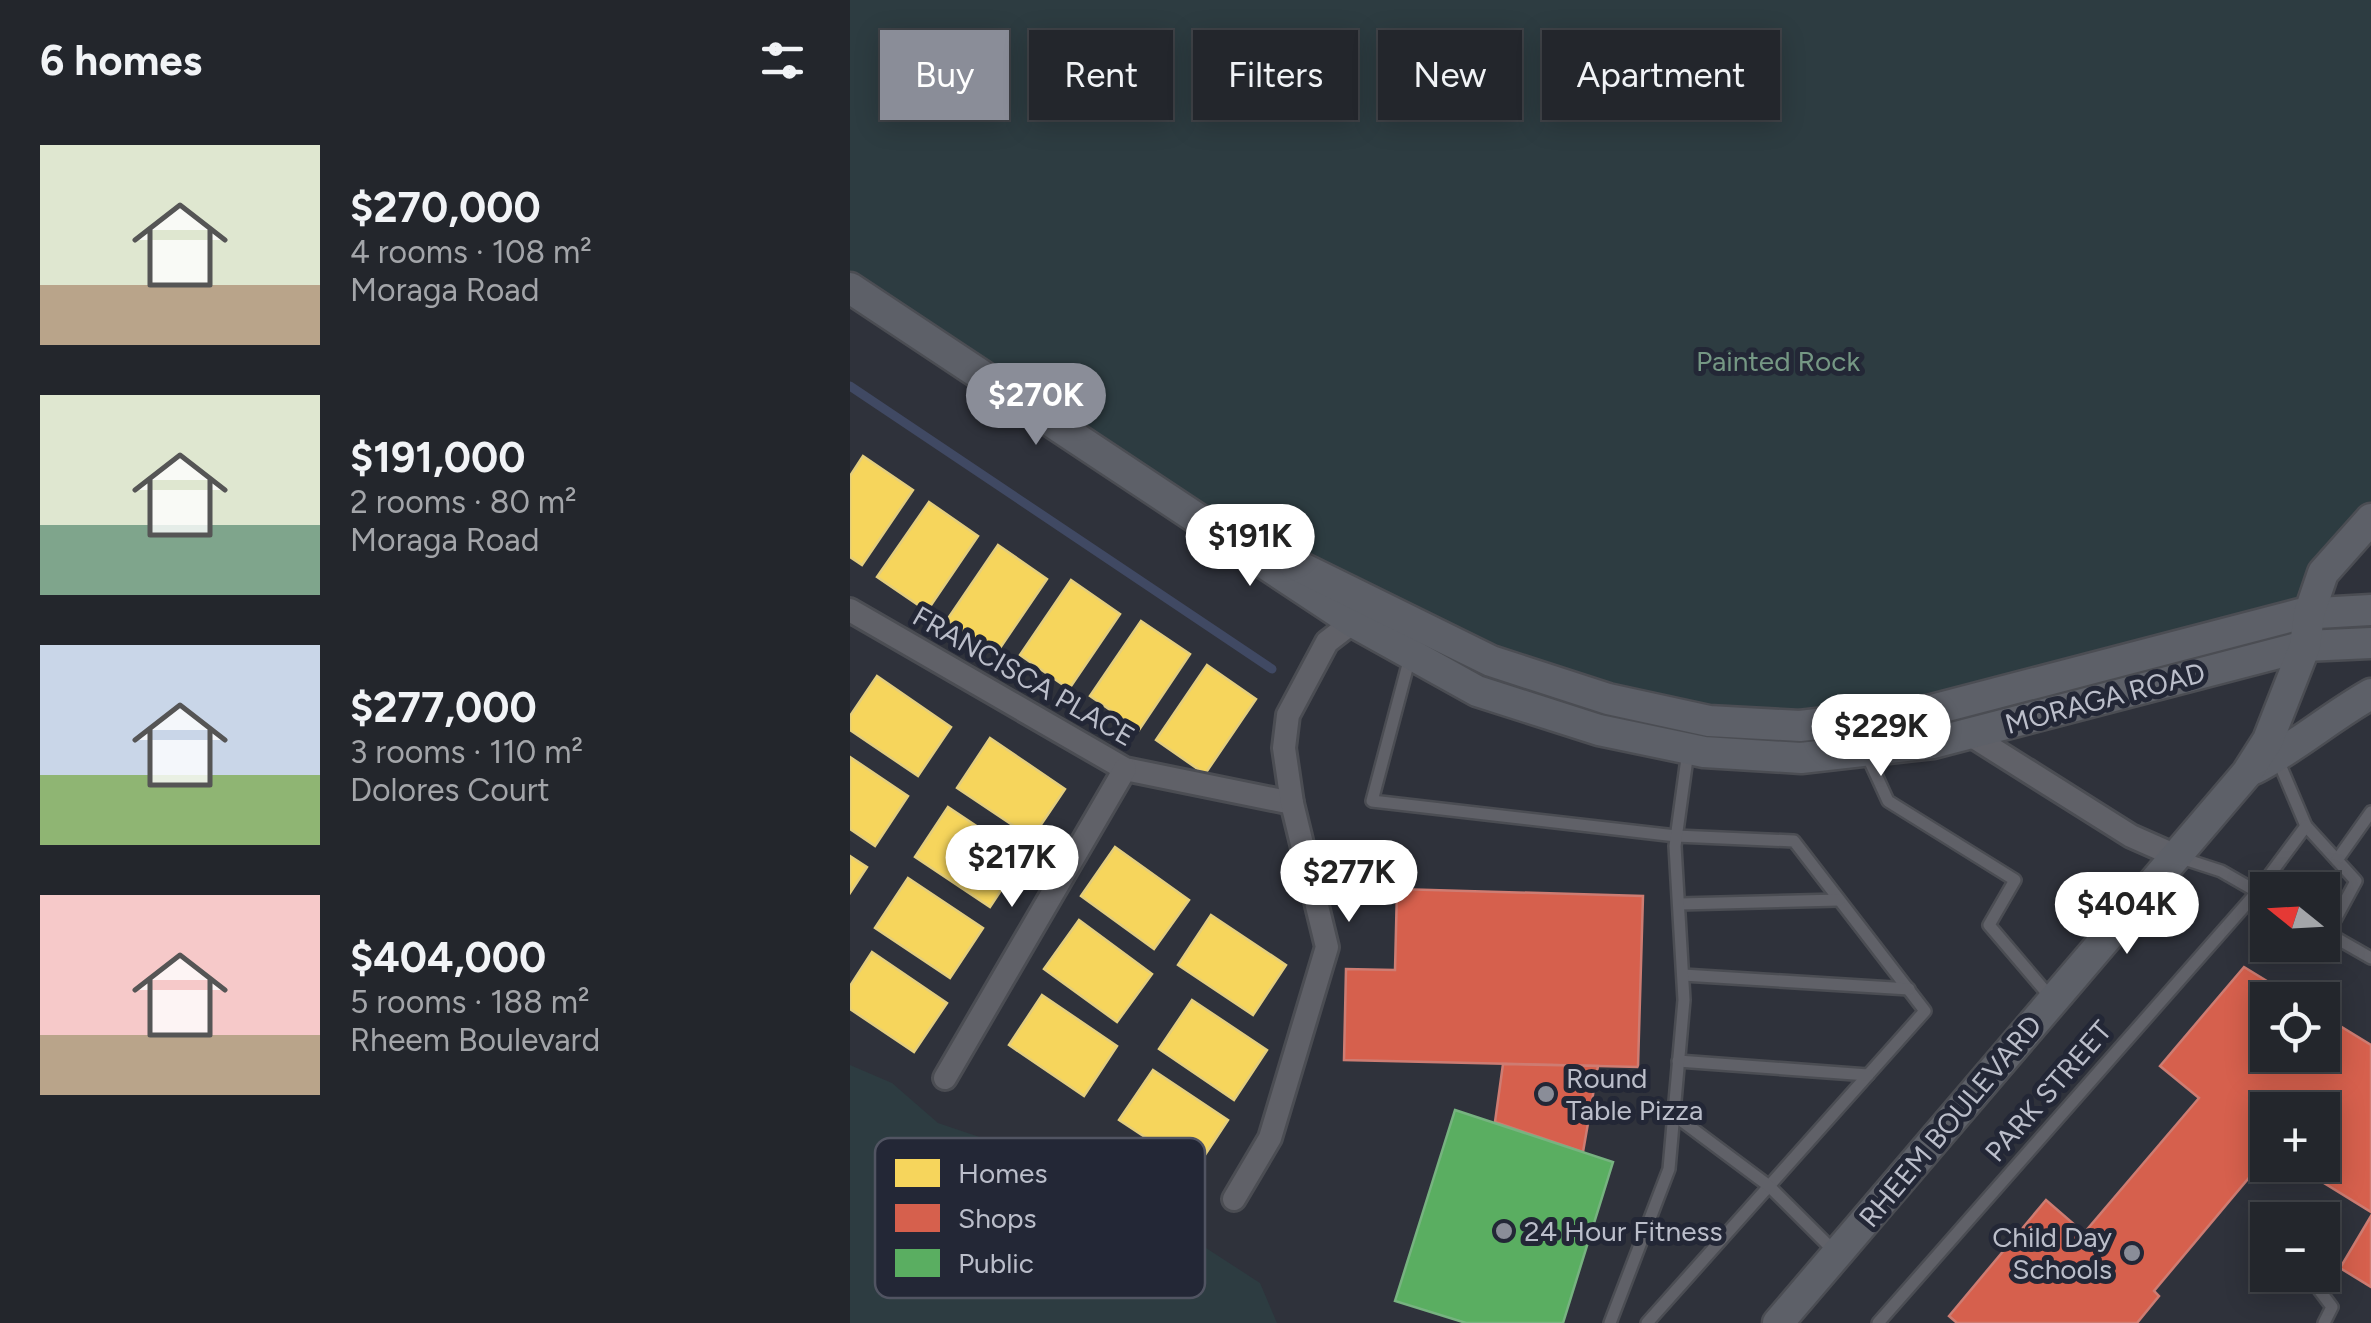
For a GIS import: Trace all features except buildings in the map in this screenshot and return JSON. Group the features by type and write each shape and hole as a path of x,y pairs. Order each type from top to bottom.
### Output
{"main road":[{"name":"MORAGA ROAD","path":"850,288 1353,622 1478,691 1599,730 1688,749 1801,758 1865,751 1933,743 2305,646 2371,643"},
{"name":"MORAGA ROAD","path":"1180,507 1490,661 1608,698 1698,718 1800,726 1928,711 2309,614 2371,610"},
{"name":"RHEEM BOULEVARD","path":"1778,1323 2247,773 2268,740 2305,646 2309,614 2323,573 2371,520"},
{"path":"2247,773 2277,758 2326,720 2371,694"}],"street":[{"name":"FRANCISCA PLACE","path":"854,622 1125,770 1292,803"},
{"path":"1234,1198 1270,1138 1328,947 1292,803 1284,748 1288,715 1327,642 1353,622"},
{"path":"1968,734 2130,836 2174,856"},
{"path":"944,1078 1125,770"}],"lane":[{"path":"1411,654 1372,801 1676,836 1794,841 1925,1011 1647,1323"},
{"path":"1610,1323 1669,1169 1684,1000 1676,836 1688,749 1698,718"},
{"path":"1865,751 1888,802 2015,880 1989,925 2052,999"},
{"path":"2277,758 2306,826 2356,881 2340,907"},
{"path":"2337,860 2371,812"},
{"name":"PARK STREET","path":"2277,872 2306,826"},
{"path":"2174,856 2221,871 2250,888"},
{"path":"1679,904 1840,900"},
{"name":"PARK STREET","path":"1878,1323 2250,908"},
{"path":"2340,940 2371,958"},
{"path":"1683,976 1909,989"},
{"path":"1678,1062 1868,1075"},
{"path":"1674,1114 1769,1186 1836,1254"},
{"path":"2320,1292 2332,1308 2324,1323"}],"green space":[{"name":"Painted Rock","path":"850,0 2371,0 2371,519 2309,614 1800,726 1491,661 1180,507 850,288"},
{"path":"850,1065 892,1083 938,1123 982,1138 875,1138 875,1298 1205,1298 1205,1247 1260,1283 1277,1323 850,1323"}],"waterway":[{"path":"850,386 1272,669"}],"place":[{"name":"Round Table Pizza","path":"1546,1094"},
{"name":"24 Hour Fitness","path":"1504,1231"},
{"name":"Child Day Schools","path":"2132,1253"}]}
